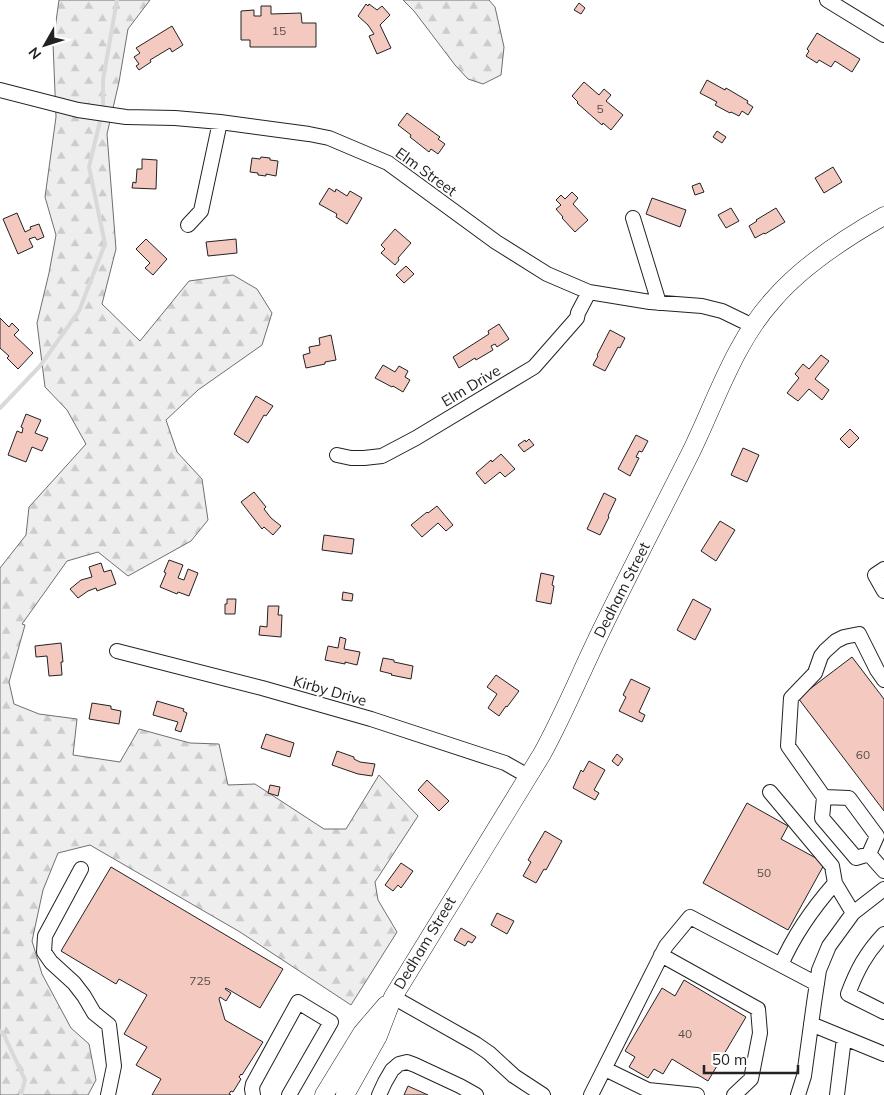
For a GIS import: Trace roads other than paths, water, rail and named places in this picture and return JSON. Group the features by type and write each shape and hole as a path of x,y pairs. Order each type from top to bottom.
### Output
{"main road":[{"name":"Dedham Street","path":"324,1095 362,1033 393,997 545,747 565,711 606,620 691,452 732,364 753,326 772,300 801,272 844,241 884,216"},
{"name":"Dedham Street","path":"345,1095 378,1036 393,997"}],"street":[{"path":"827,0 884,35"},
{"name":"Elm Street","path":"0,90 78,110 116,116 220,122 329,138 388,163 496,242 547,274 589,292 624,299 702,306 722,311 753,326"},
{"path":"188,225 201,211 220,122"},
{"path":"633,218 659,303"},
{"name":"Elm Drive","path":"337,455 350,458 382,456 416,438 534,366 577,318 589,292"},
{"path":"884,569 875,575 884,591"},
{"path":"824,796 849,798 877,836 869,854 856,858 822,818 824,796 788,746 790,698 815,673 821,656 836,641 850,635 859,634 884,680"},
{"name":"Kirby Drive","path":"117,651 262,688 370,720 505,763 528,776"},
{"path":"770,792 832,866 835,883 853,913"},
{"path":"869,854 884,872"},
{"path":"82,869 45,936 44,952 50,962 74,983 94,1012 109,1025 114,1066 108,1095"},
{"path":"781,965 788,948 817,904 835,883"},
{"path":"798,1095 804,1076 820,970 830,946 853,913 884,889"},
{"path":"591,1095 666,946 690,917 817,984"},
{"path":"884,934 871,948 848,994 884,1012"},
{"path":"661,956 758,1009 760,1033 752,1079 734,1095"},
{"path":"393,997 481,1047 514,1076 543,1095"},
{"path":"253,1095 253,1084 298,1002 331,1022 289,1095"},
{"path":"811,1024 884,1054"},
{"path":"837,1095 844,1038"},
{"path":"379,1095 395,1066 407,1062 476,1095"},
{"path":"605,1069 648,1090 697,1095"}],"waterway":[{"path":"103,104 103,80 117,0"},
{"path":"0,408 40,366 79,311 105,244 89,167 100,121"},
{"path":"0,1031 4,1035 25,1080 21,1095"}]}
